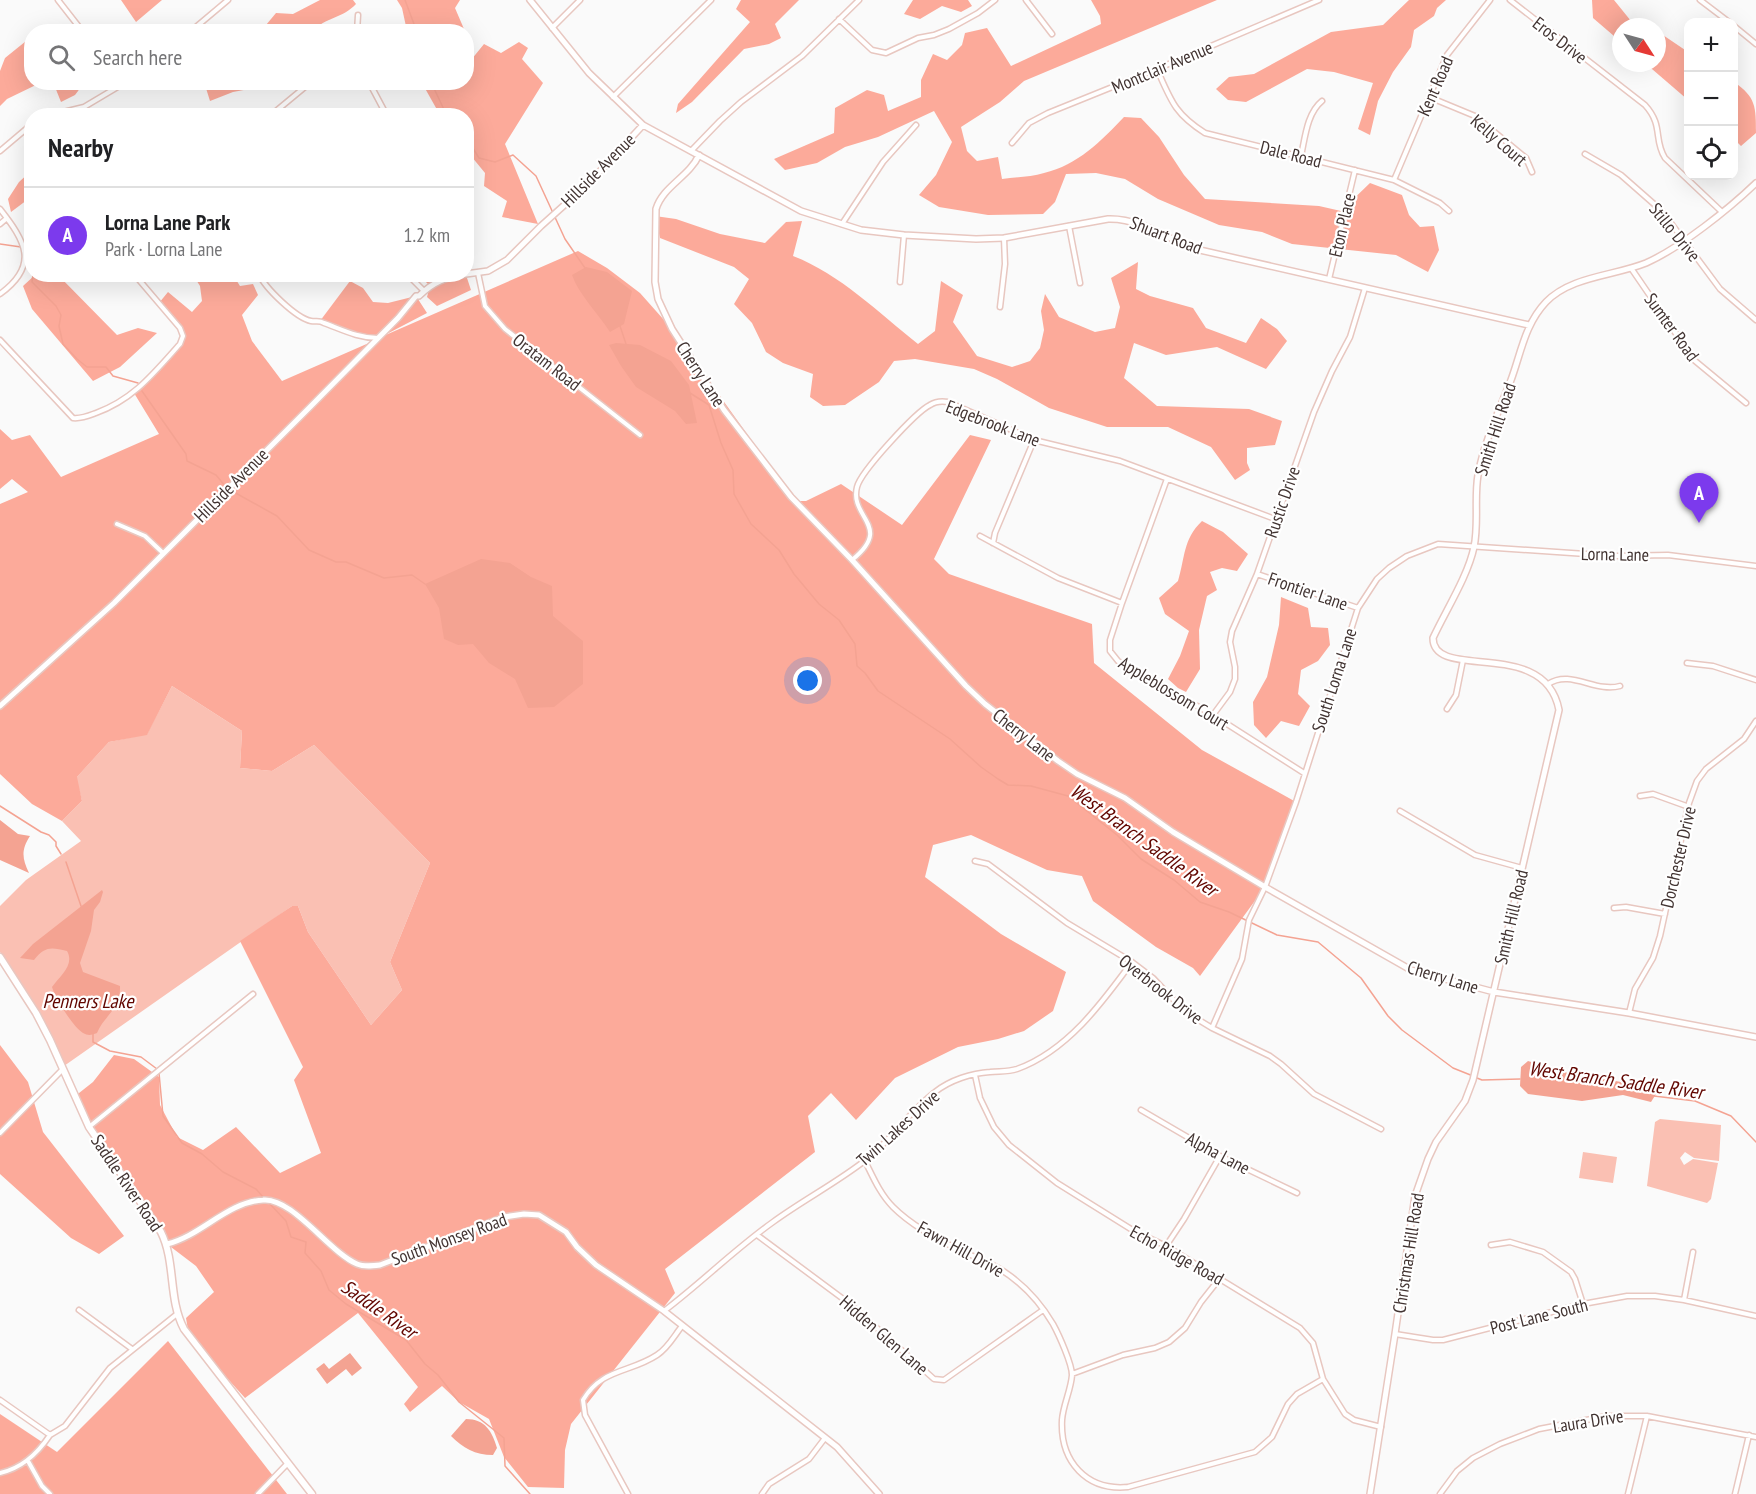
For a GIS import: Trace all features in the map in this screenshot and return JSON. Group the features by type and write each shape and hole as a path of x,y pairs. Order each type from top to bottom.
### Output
{"main road":[{"name":"Saddle River Road","path":"0,957 36,1013 90,1127 167,1244 177,1314 184,1329 312,1494"}],"street":[{"path":"58,0 78,24"},
{"path":"200,24 228,0"},
{"name":"Shuart Road","path":"530,0 613,98 643,125 801,211 861,230 976,239 1004,238 1123,218 1139,223 1191,248 1529,325"},
{"path":"552,28 580,0"},
{"path":"613,98 711,0"},
{"path":"691,151 749,95 795,62 859,0"},
{"path":"839,19 872,50 886,53 918,38 949,29 978,13 995,0"},
{"path":"1026,0 1052,34"},
{"name":"Montclair Avenue","path":"1012,143 1029,123 1048,113 1319,0"},
{"name":"Kent Road","path":"1394,180 1447,55 1490,0"},
{"name":"Eros Drive","path":"1510,0 1645,105 1657,125 1659,150 1722,212"},
{"path":"1700,0 1724,18"},
{"path":"357,24 358,15"},
{"path":"1738,30 1756,45"},
{"name":"Dale Road","path":"1157,69 1173,105 1186,120 1205,133 1394,180 1440,203 1449,211"},
{"path":"80,108 112,90"},
{"path":"280,108 301,90"},
{"path":"373,90 383,108"},
{"name":"Kelly Court","path":"1429,97 1475,116 1526,158 1532,172"},
{"path":"1300,156 1311,115 1314,108 1322,101"},
{"name":"Hillside Avenue","path":"474,273 489,271 502,264 589,183 643,125"},
{"path":"842,224 884,162 915,125"},
{"path":"0,151 24,131"},
{"name":"Stillo Drive","path":"1585,154 1599,164 1621,174 1662,211 1720,289 1756,320"},
{"name":"Cherry Lane","path":"699,155 691,168 657,205 655,282 658,299 672,329 724,410 791,497 985,704 1077,774 1125,798 1173,832 1411,970 1494,992 1629,1013 1756,1037"},
{"name":"Eton Place","path":"1329,279 1355,170"},
{"name":"Smith Hill Road","path":"1494,992 1559,710 1557,700 1548,684 1539,676 1522,668 1441,655 1433,644 1433,638 1462,578 1474,546 1478,476 1494,420 1519,359 1529,325 1545,303 1568,286 1631,268 1665,252 1722,212 1756,183"},
{"path":"0,209 21,238 24,251"},
{"path":"0,224 7,218"},
{"path":"1069,226 1080,283"},
{"path":"900,282 904,235"},
{"path":"1000,307 1005,264 1004,238"},
{"path":"0,294 19,276 24,266"},
{"name":"Sumter Road","path":"1631,268 1694,360 1746,403"},
{"name":"Oratam Road","path":"478,273 486,306 505,329 640,435"},
{"path":"0,340 73,418 80,418 110,408 125,400 143,385 182,340 180,328 141,282"},
{"path":"264,282 268,289 299,315 311,321 320,321 362,338 378,338"},
{"path":"415,282 424,291"},
{"name":"Hillside Avenue","path":"0,706 114,603 378,338 416,296 438,282"},
{"name":"Rustic Drive","path":"1213,715 1230,692 1235,679 1230,642 1232,631 1257,574 1314,412 1350,337 1365,288"},
{"name":"Edgebrook Lane","path":"852,560 864,551 870,541 869,526 857,498 856,489 860,480 884,451 931,404 940,401 948,402 1034,440 1120,461 1275,519"},
{"path":"993,543 995,533 1034,440"},
{"name":"Appleblossom Court","path":"1167,479 1122,603 1110,640 1110,651 1113,657 1213,715 1304,773"},
{"path":"117,524 145,536 163,553"},
{"path":"980,536 1058,578 1122,603"},
{"name":"South Lorna Lane","path":"1212,1028 1242,959 1249,920 1265,887 1296,802 1358,609 1377,579 1389,567 1407,556 1438,544 1474,546"},
{"name":"Lorna Lane","path":"1474,546 1615,556 1668,555 1756,566"},
{"name":"Frontier Lane","path":"1257,574 1358,609"},
{"path":"1447,709 1456,695 1463,660"},
{"path":"1687,663 1713,666 1756,680"},
{"path":"1548,684 1556,679 1564,678 1606,688 1620,686"},
{"name":"Dorchester Drive","path":"1629,1013 1635,989 1653,958 1697,781 1706,769 1744,739 1756,721"},
{"path":"1640,796 1653,794 1689,807"},
{"path":"1400,811 1475,855 1522,868"},
{"name":"Overbrook Drive","path":"975,861 988,864 1066,923 1132,962 1153,978 1184,1011 1212,1028 1270,1056 1314,1094 1381,1130"},
{"path":"1614,908 1626,907 1665,914"},
{"name":"Twin Lakes Drive","path":"664,1311 771,1223 865,1161 896,1133 936,1091 955,1080 989,1072 1016,1070 1049,1052 1079,1028 1098,1008 1132,962"},
{"name":"Christmas Hill Road","path":"1370,1493 1414,1196 1436,1142 1468,1095 1494,992"},
{"path":"90,1127 253,994"},
{"path":"0,1133 62,1070"},
{"name":"Echo Ridge Road","path":"975,1075 986,1112 994,1127 1009,1145 1074,1194 1134,1231 1166,1246 1220,1278 1300,1328 1313,1343 1323,1379 1345,1414 1354,1420 1381,1427"},
{"name":"Alpha Lane","path":"1141,1110 1220,1156 1297,1193"},
{"path":"1166,1246 1220,1156"},
{"name":"Fawn Hill Drive","path":"865,1161 885,1199 906,1219 964,1252 998,1268 1031,1294 1053,1325 1072,1374"},
{"name":"South Monsey Road","path":"167,1244 193,1234 230,1211 250,1202 273,1200 285,1206 345,1256 357,1264 368,1267 380,1265 504,1217 524,1214 539,1215 566,1232 577,1247 596,1265 664,1311 837,1447 879,1494"},
{"name":"Hidden Glen Lane","path":"758,1234 850,1304 934,1379 944,1380 1043,1310"},
{"path":"1491,1245 1510,1242 1543,1252 1571,1272 1583,1304"},
{"path":"1684,1300 1693,1252"},
{"path":"1220,1278 1185,1328 1168,1342 1155,1348 1123,1355 1072,1374 1062,1420 1070,1460 1081,1474 1096,1484 1114,1488 1128,1487 1255,1452 1272,1437 1288,1404 1297,1394 1323,1379"},
{"name":"Post Lane South","path":"1395,1334 1443,1340 1583,1304 1627,1296 1655,1296 1684,1300 1756,1316"},
{"path":"78,1310 132,1349"},
{"path":"0,1473 28,1461 38,1452 50,1435 65,1426 110,1368 177,1314"},
{"path":"628,1494 585,1415 583,1400 590,1388 600,1380 656,1356 666,1348 682,1326"},
{"path":"0,1400 50,1435"},
{"name":"Laura Drive","path":"1440,1494 1457,1471 1473,1458 1509,1440 1539,1429 1607,1416 1647,1416 1756,1437"},
{"path":"1628,1494 1647,1416"},
{"path":"1735,1494 1749,1436"},
{"path":"762,1494 769,1484 809,1459 825,1438"},
{"path":"28,1461 42,1486 50,1494"},
{"path":"258,1494 289,1462"}],"shaded area":[{"path":"121,0 162,0 136,22"},
{"path":"320,0 353,0 356,4 346,12 322,24 267,24 276,13 293,14"},
{"path":"397,0 460,0 455,8 462,24 405,24 402,8"},
{"path":"741,0 799,0 775,24 781,38 769,44 744,49 692,102 676,113 678,104 750,22 736,9"},
{"path":"913,0 968,0 972,6 961,12 942,6 920,19 904,14"},
{"path":"1091,0 1217,0 1024,81 1000,102 961,127 967,151 977,161 998,157 1002,179 1039,174 1056,169 1078,158 1098,143 1124,117 1141,118 1159,137 1184,175 1205,199 1319,206 1341,211 1370,183 1402,195 1409,215 1420,227 1434,226 1439,250 1428,272 1396,255 1292,244 1262,232 1219,225 1158,199 1125,179 1096,173 1066,174 1055,202 1043,214 988,215 939,207 919,195 936,175 952,142 934,111 878,137 845,147 817,163 785,170 774,159 834,133 835,108 867,90 884,95 888,111 921,97 921,80 933,54 947,60 962,45 965,33 987,28 1011,66 1101,24 1100,16"},
{"path":"1409,0 1446,0 1437,8 1434,16 1414,30 1411,47 1393,72 1378,101 1370,135 1358,129 1373,83 1334,72 1307,69 1246,102 1228,100 1216,89 1229,77 1254,74 1331,32 1383,25"},
{"path":"1592,0 1614,0 1629,18 1612,18 1612,34 1593,18"},
{"path":"1666,37 1684,49 1684,97 1655,72 1666,72"},
{"path":"519,42 528,48 522,59 543,83 505,144 538,224 502,217 507,201 484,186 485,173 474,160 474,108 436,108 426,90 474,90 474,56 484,44 501,53"},
{"path":"24,43 26,90 7,99 0,106 0,71 5,58"},
{"path":"1738,85 1751,98 1756,116 1756,133 1741,146 1738,143"},
{"path":"56,90 79,90 75,95 61,102"},
{"path":"207,90 244,90 233,92 210,101"},
{"path":"24,177 24,202 11,212 8,199"},
{"path":"655,216 676,219 720,234 765,243 786,222 802,221 793,256 843,284 918,344 935,331 941,281 963,295 953,322 977,356 1012,367 1030,361 1040,348 1044,330 1041,311 1045,294 1059,317 1095,332 1115,328 1120,307 1111,278 1138,262 1136,289 1150,296 1193,308 1206,328 1246,343 1261,318 1277,329 1287,341 1266,369 1217,347 1166,355 1134,343 1124,378 1157,406 1249,409 1282,421 1275,445 1247,448 1247,463 1250,470 1235,480 1211,447 1168,427 1107,427 1049,408 974,369 915,359 894,361 879,382 845,405 823,406 810,397 813,374 783,363 766,352 752,323 734,304 749,279 734,267 660,238"},
{"path":"578,251 607,268 640,293 672,329 795,501 806,501 841,484 902,525 970,435 991,440 934,559 949,574 1092,624 1094,663 1202,750 1296,802 1265,887 1200,976 1193,968 1156,947 1093,901 1082,876 1047,870 971,835 933,845 925,877 1001,934 1066,972 1053,1011 1024,1031 958,1047 895,1078 856,1120 831,1093 808,1116 815,1152 665,1269 675,1293 571,1424 565,1450 564,1488 528,1487 504,1457 489,1419 459,1402 442,1386 410,1412 404,1404 418,1387 358,1313 245,1398 189,1336 186,1318 214,1292 196,1266 167,1244 122,1179 74,1097 93,1082 114,1055 134,1059 159,1077 160,1105 177,1137 203,1150 236,1127 280,1173 321,1153 294,1080 303,1067 240,941 292,906 298,906 308,932 371,1025 402,990 390,962 430,863 314,745 272,771 240,768 242,731 172,686 147,735 109,742 77,777 82,801 62,821 32,804 0,774 0,504 28,492 12,479 0,489 0,429 12,440 30,435 61,477 159,434 134,393 180,344 179,327 159,303 168,292 192,312 202,301 197,282 237,282 240,286 253,284 258,295 242,315 252,341 282,381 378,339 362,338 320,321 349,282 363,288 373,302 388,303 416,296 427,313 381,337"},
{"path":"27,282 65,282 117,335 138,328 157,333 120,367 93,381 32,309 23,286"},
{"path":"426,282 468,282 471,290 437,306 427,297 430,286"},
{"path":"1202,521 1223,532 1248,554 1237,571 1222,568 1210,572 1217,590 1207,596 1199,630 1200,669 1186,692 1168,679 1189,631 1165,614 1159,598 1178,581 1188,542"},
{"path":"1281,597 1308,608 1311,627 1328,628 1330,645 1318,661 1301,670 1298,694 1310,706 1299,726 1281,721 1266,738 1254,725 1253,702 1267,677 1279,625"},
{"path":"172,686 242,731 240,768 272,771 314,745 430,863 390,962 402,990 371,1025 308,932 298,906 292,906 64,1066 47,1027 0,952 0,906 26,880 81,841 62,821 82,801 76,778 109,742 147,734"},
{"path":"0,1045 28,1082 43,1132 124,1236 99,1254 71,1238 0,1174"},
{"path":"1660,1119 1721,1125 1719,1161 1694,1158 1685,1152 1680,1158 1684,1165 1693,1159 1718,1163 1711,1199 1707,1203 1647,1186 1655,1122"},
{"path":"1583,1152 1617,1157 1613,1183 1579,1178"},
{"path":"168,1341 287,1494 0,1494 0,1414 57,1452"}],"water":[{"path":"586,267 607,272 632,291 624,324 610,332 584,297 572,275"},
{"path":"616,343 640,345 671,361 689,385 697,423 686,424 675,411 636,387 609,345"},
{"path":"481,559 510,563 531,577 552,586 553,616 583,641 583,684 554,707 528,708 515,679 489,663 473,644 458,645 444,639 439,608 425,584"},
{"path":"0,820 18,834 30,836 24,854 29,873 0,860"},
{"name":"Penners Lake","path":"102,890 100,902 94,910 91,931 80,963 83,972 120,986 120,994 118,1001 97,1033 88,1035 79,1030 70,1019 52,987 68,966 67,951 49,949 34,960 20,958 33,944"},
{"path":"1528,1061 1591,1080 1604,1079 1644,1086 1656,1094 1651,1102 1623,1095 1582,1101 1528,1094 1520,1086 1521,1067"},
{"path":"350,1353 362,1368 352,1376 346,1369 327,1384 316,1369 324,1363 329,1369"},
{"path":"466,1419 478,1421 490,1431 497,1448 493,1455 470,1450 451,1436"}],"waterway":[{"name":"West Branch Saddle River","path":"405,0 414,24"},
{"name":"West Branch Saddle River","path":"435,90 443,108"},
{"name":"West Branch Saddle River","path":"474,150 479,158 495,162 513,155 536,176 565,239 585,268"},
{"path":"0,244 21,247"},
{"path":"32,282 56,306 61,315 59,326 63,344 77,359 87,367 106,367 113,376 138,383"},
{"name":"West Branch Saddle River","path":"620,326 626,344"},
{"path":"142,391 186,454 187,461 216,475 226,487"},
{"name":"West Branch Saddle River","path":"690,393 709,405 721,443 733,470 734,494 751,524 779,550 794,574 819,604 839,620 855,644 857,666 878,691 950,739 981,767 1008,785 1031,786 1068,796 1117,835 1141,859 1174,880 1200,902 1229,912 1277,935 1318,942 1361,978 1388,1016 1402,1030 1453,1068 1473,1076"},
{"path":"232,491 277,516 309,550 384,578 412,575 425,584"},
{"name":"Saddle River","path":"0,806 49,835 56,842 61,854"},
{"name":"Saddle River","path":"66,862 81,906"},
{"name":"Saddle River","path":"93,1034 93,1042 110,1051 141,1057 157,1069"},
{"name":"Saddle River","path":"159,1073 163,1116 182,1143 202,1154 223,1172 256,1189 263,1197"},
{"name":"West Branch Saddle River","path":"1477,1078 1482,1080 1520,1079"},
{"name":"West Branch Saddle River","path":"1654,1096 1695,1101 1731,1116 1756,1142"},
{"name":"Saddle River","path":"269,1203 286,1221 291,1237 306,1242 305,1253 321,1271 329,1290 346,1304 406,1340 459,1402 504,1438 505,1466 530,1494"}],"place":[{"name":"Lorna Lane Park","path":"1699,523"}]}
